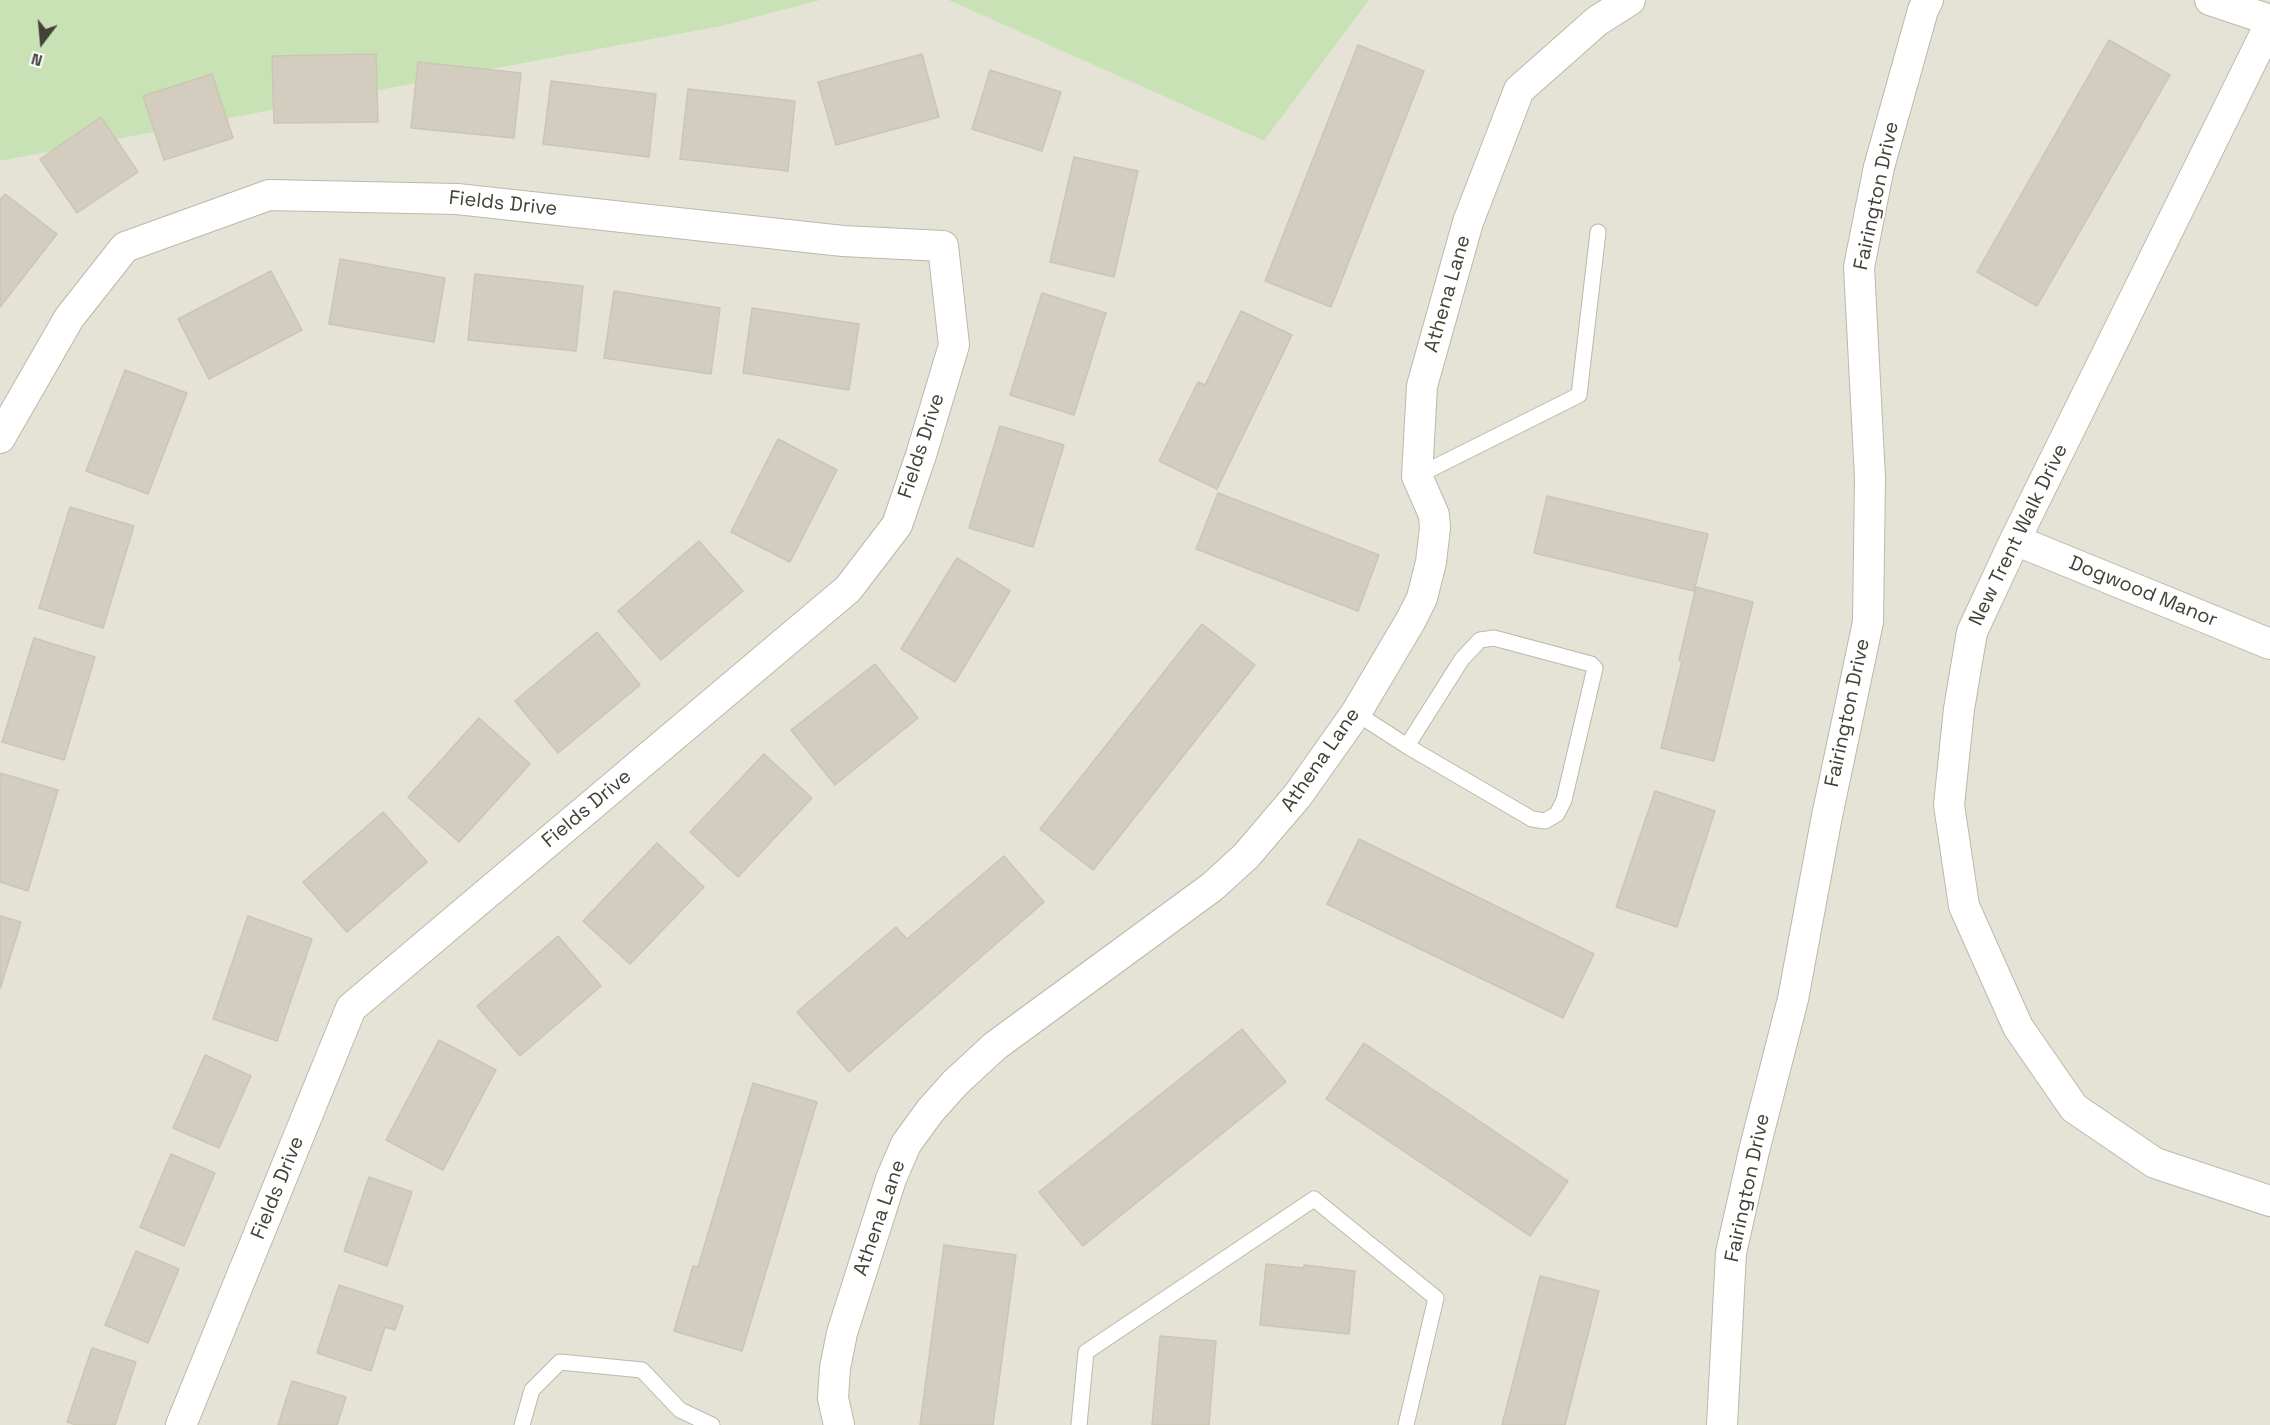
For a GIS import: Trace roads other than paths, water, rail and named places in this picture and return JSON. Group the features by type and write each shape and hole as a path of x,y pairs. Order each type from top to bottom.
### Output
{"street":[{"name":"Athena Lane","path":"839,1425 833,1398 835,1368 842,1333 891,1179 906,1144 930,1111 955,1083 995,1046 1212,887 1246,856 1298,795 1356,713 1422,598 1431,562 1435,528 1434,515 1417,476 1422,386 1468,222 1519,90 1597,21 1630,0"},
{"name":"Fairington Drive","path":"1722,1425 1731,1253 1754,1150 1793,999 1827,816 1868,622 1870,478 1859,267 1879,167 1923,10 1928,0"},
{"name":"New Trent Walk Drive","path":"2210,0 2270,22 1972,632 1959,709 1949,805 1964,906 2018,1027 2074,1108 2156,1163 2270,1202"},
{"name":"Fields Drive","path":"0,438 69,318 125,247 269,195 457,199 843,241 943,246 954,345 897,525 848,589 351,1008 181,1425"},
{"name":"Dogwood Manor","path":"2015,540 2270,644"}],"lane":[{"path":"1417,476 1579,395 1598,232"},
{"path":"1356,713 1407,746 1532,819 1545,821 1557,814 1564,800 1595,668 1591,664 1494,638 1480,640 1462,659 1407,746"},
{"path":"1079,1425 1086,1352 1314,1199 1436,1298 1406,1425"},
{"path":"522,1425 531,1390 560,1362 642,1370 680,1410 712,1425"}]}
